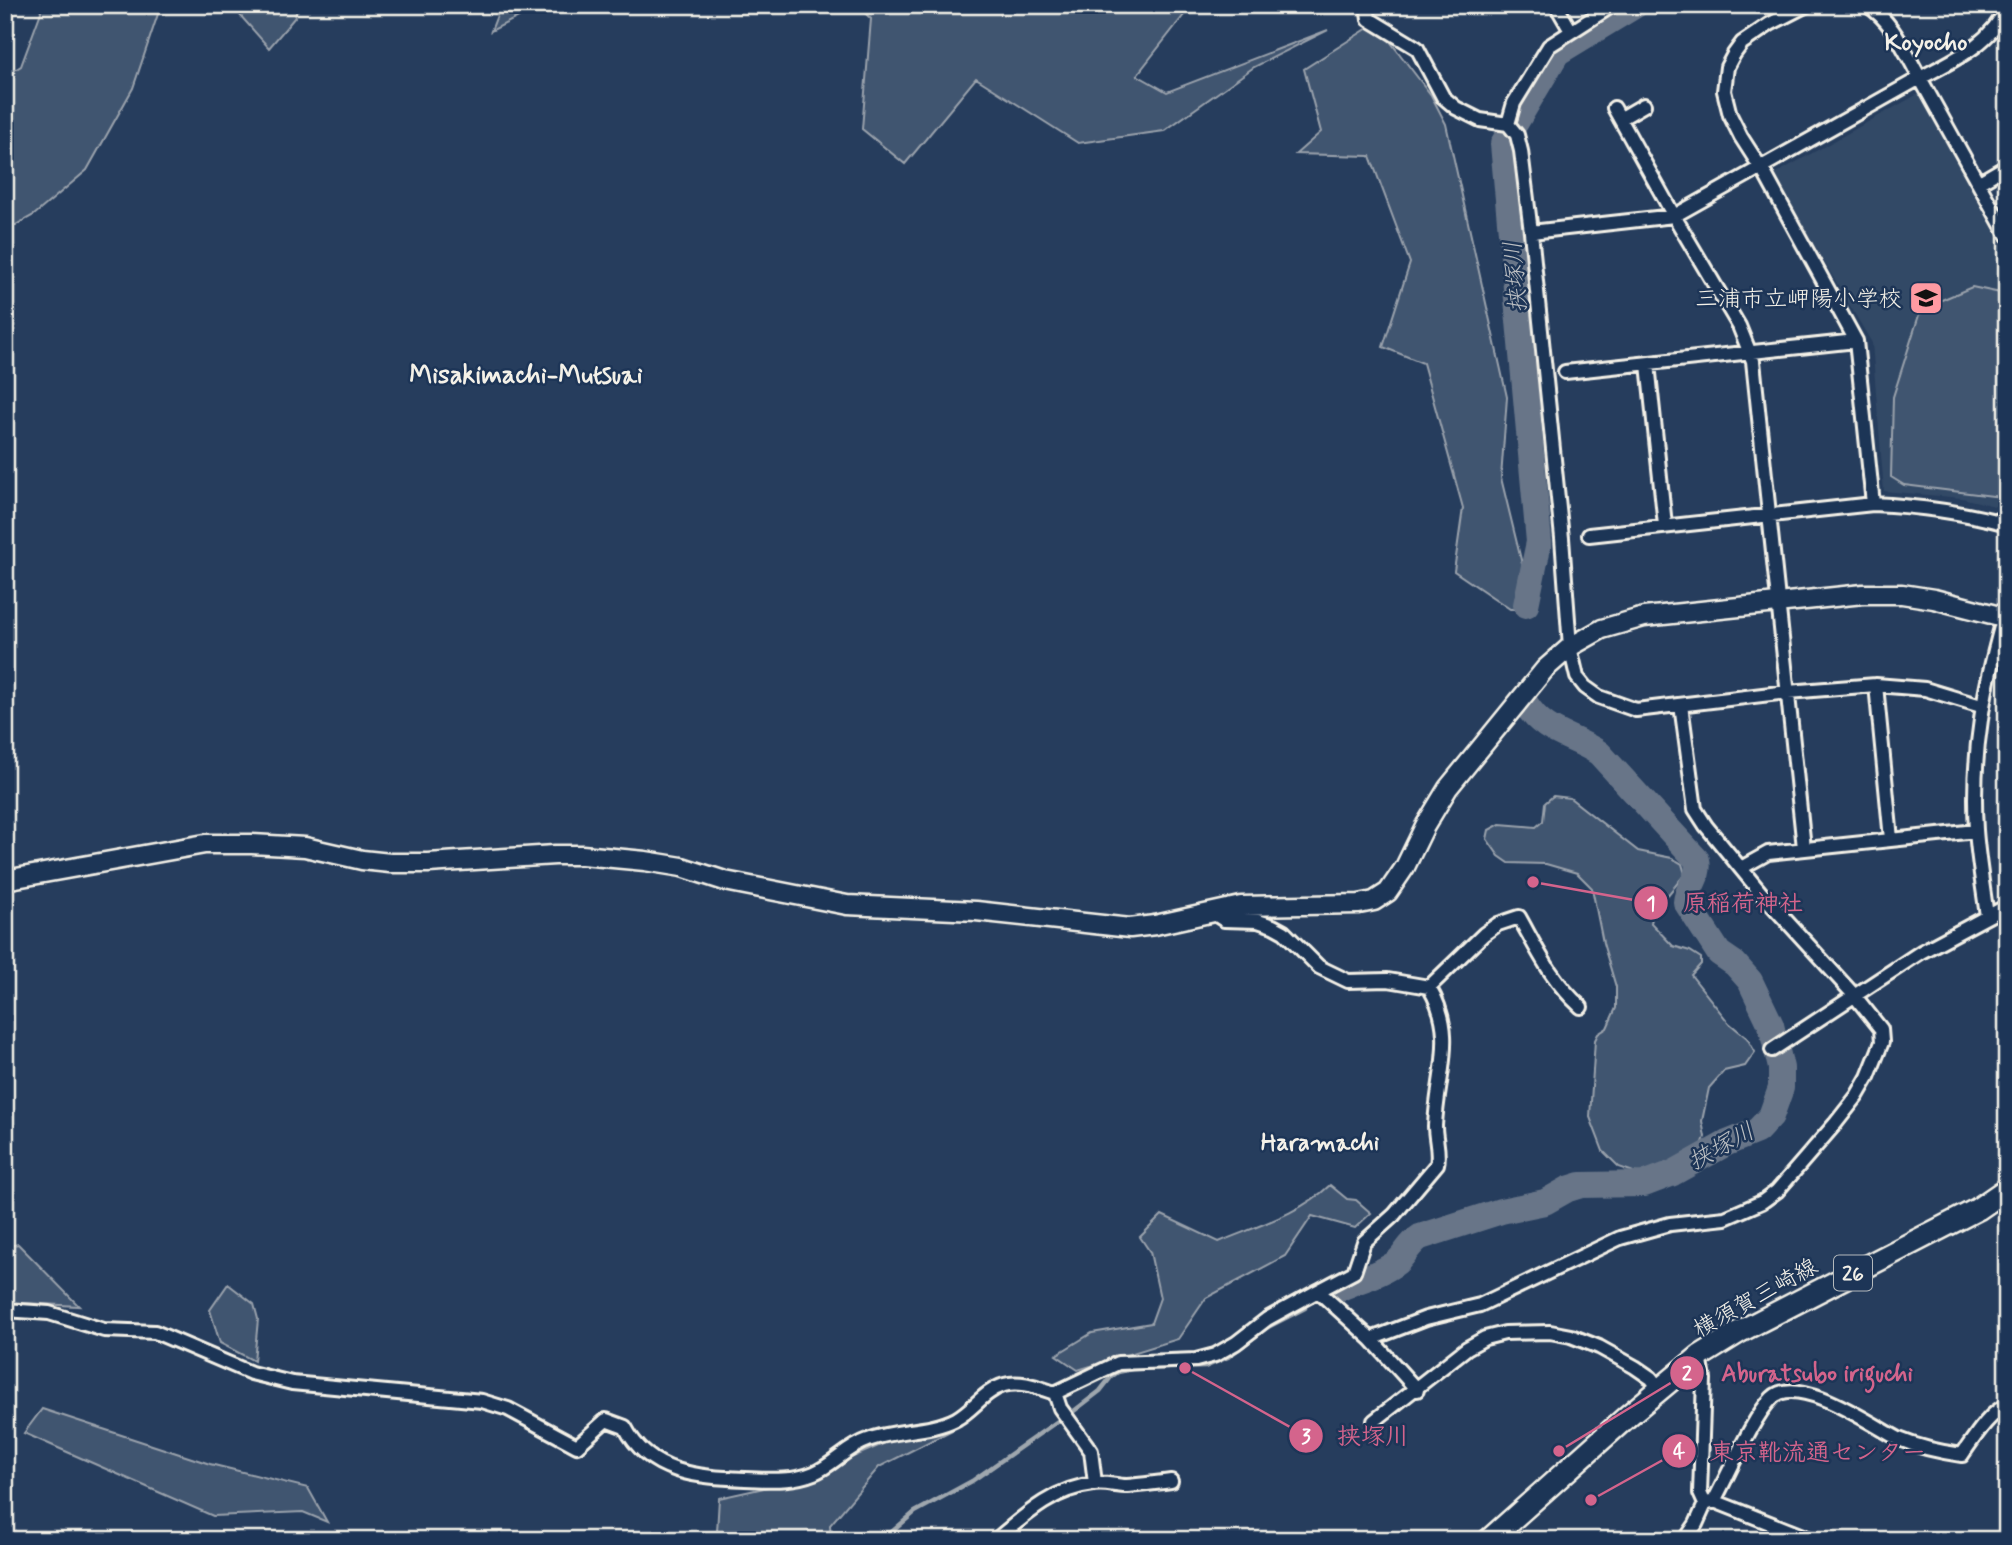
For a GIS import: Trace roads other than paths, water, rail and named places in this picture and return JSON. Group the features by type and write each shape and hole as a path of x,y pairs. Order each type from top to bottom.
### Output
{"main road":[{"name":"横須賀三崎線","path":"1489,1540 1659,1388 1700,1356 1739,1332 1978,1209 2007,1189"}],"street":[{"path":"1367,5 1369,19 1417,48 1443,97 1456,108 1480,120 1511,128"},
{"path":"1556,5 1571,31"},
{"path":"1613,5 1549,46 1514,103 1511,128 1521,151 1531,232 1562,538 1570,646 1577,677 1599,697 1636,710 1788,692 1876,685 1925,689 1981,706"},
{"path":"1807,5 1770,24 1742,43 1727,67 1724,91 1730,115 1856,341 1873,503"},
{"path":"1867,5 1890,25 2007,235"},
{"path":"1531,232 1674,216 1984,41 2007,7"},
{"path":"1644,105 1617,113 1739,326 1751,352 1804,848"},
{"path":"1978,183 2007,166"},
{"path":"1565,372 1856,341"},
{"path":"1648,364 1665,526"},
{"path":"1589,535 1873,503 1949,510 2007,524"},
{"path":"5,880 205,844 262,844 305,847 362,860 390,863 555,855 632,860 682,867 725,881 848,905 976,911 1111,927 1155,925 1241,906 1359,904 1374,901 1388,892 1405,867 1448,788 1524,693 1570,646 1602,629 1644,618 1863,594 1902,594 2006,614 1996,639 1981,706 1976,772 1976,831 1987,916"},
{"path":"1876,685 1891,839"},
{"path":"1371,1339 1426,1318 1480,1305 1620,1238 1670,1224 1725,1218 1742,1212 1777,1191 1857,1096 1882,1042 1881,1029 1854,995 1797,935 1706,826 1695,809 1681,705"},
{"path":"1741,868 1752,859 1768,853 1976,831"},
{"path":"1776,1046 1921,952 2007,906"},
{"path":"1210,911 1224,920 1258,921 1273,926 1284,932 1319,967 1348,981 1388,980 1429,986"},
{"path":"1429,986 1484,934 1498,924 1519,917 1561,989 1581,1007"},
{"path":"5,1310 50,1312 104,1330 155,1332 251,1373 292,1383 482,1401 508,1409 577,1446 606,1420 625,1427 633,1442 648,1456 667,1466 702,1477 779,1481 801,1477 817,1472 854,1446 871,1438 934,1427 958,1418 986,1394 1002,1385 1018,1383 1055,1393 1118,1363 1196,1360 1215,1355 1236,1343 1266,1318 1354,1272 1364,1242 1394,1215 1437,1164 1435,1127 1446,1042 1436,998 1429,986"},
{"path":"1318,1291 1371,1339 1416,1390"},
{"path":"1374,1420 1467,1348 1485,1338 1505,1333 1550,1332 1571,1336 1599,1347 1635,1367 1651,1378 1659,1388"},
{"path":"1700,1356 1704,1378 1700,1493 1710,1503 1813,1540"},
{"path":"1685,1540 1710,1503 1760,1416 1772,1398 1780,1393 1790,1392 1826,1399 1901,1440 1945,1453 1962,1455 2000,1408 2007,1405"},
{"path":"1055,1393 1060,1408 1091,1451 1095,1483"},
{"path":"996,1540 1049,1497 1095,1483 1126,1486 1171,1482"}],"waterway":[{"name":"挟塚川","path":"1526,605 1539,542 1503,144 1557,53 1636,5"},
{"name":"挟塚川","path":"1341,1288 1391,1266 1420,1237 1501,1211 1545,1202 1581,1185 1644,1184 1673,1173 1727,1143 1757,1131 1771,1116 1781,1088 1781,1068 1771,1025 1750,981 1735,964 1719,953 1686,902 1696,877 1697,860 1599,753 1541,722 1526,704"},
{"name":"挟塚川","path":"1070,1414 1100,1391 1118,1372 1132,1369 1205,1367 1228,1357 1268,1327 1305,1308"},
{"name":"挟塚川","path":"879,1540 915,1512 972,1481 1062,1418"}],"place":[{"name":"三浦市立岬陽小学校","path":"1926,298"},
{"name":"原稲荷神社","path":"1533,882"},
{"name":"挟塚川","path":"1185,1368"},
{"name":"Aburatsubo iriguchi","path":"1559,1451"},
{"name":"東京靴流通センター","path":"1591,1500"}],"district":[{"name":"Koyocho","path":"1926,42"},
{"name":"Misakimachi-Mutsuai","path":"526,374"},
{"name":"Haramachi","path":"1320,1142"}]}
